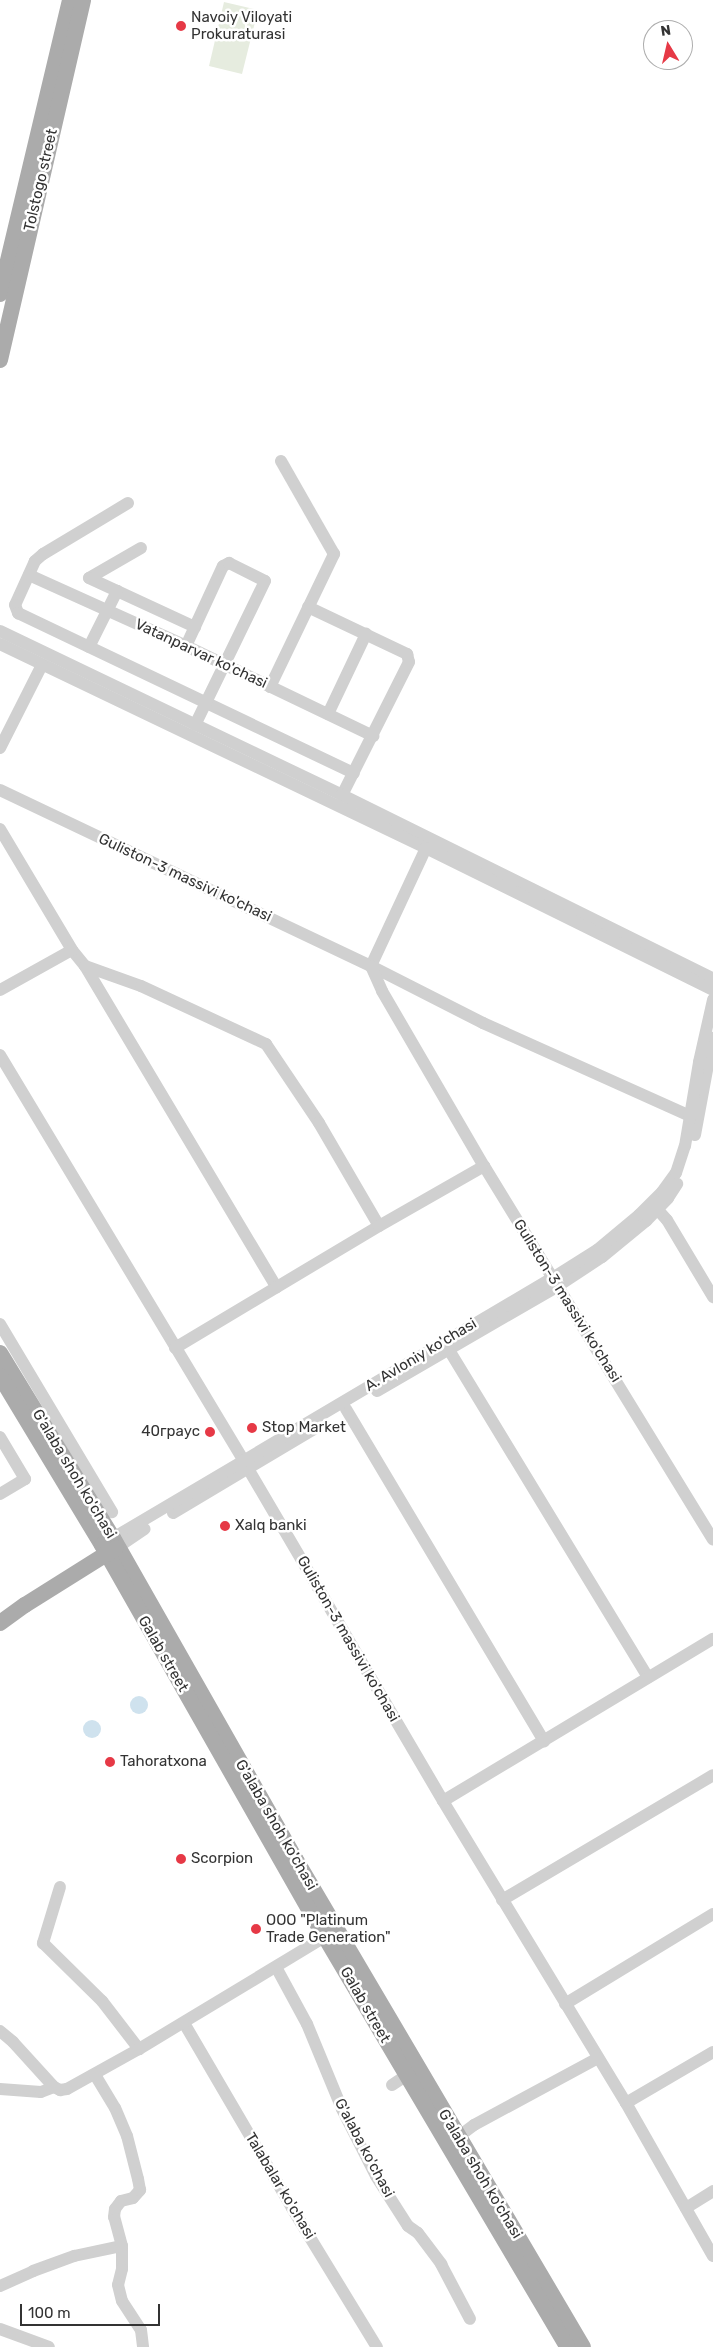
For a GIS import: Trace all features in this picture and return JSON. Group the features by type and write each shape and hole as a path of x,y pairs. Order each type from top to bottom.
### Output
{"main road":[{"name":"Tolstogo street","path":"0,294 5,249 70,0"},
{"name":"Tolstogo street","path":"0,360 83,0"},
{"name":"G'alaba shoh ko'chasi","path":"0,1353 79,1469 110,1546 583,2347"},
{"name":"Galab street","path":"0,1376 110,1546 325,1937 567,2347"},
{"name":"A. Avloniy ko'chasi","path":"0,1610 13,1600 110,1546"},
{"name":"A. Avloniy ko'chasi","path":"0,1623 110,1546"}],"street":[{"path":"270,686 334,554 281,461"},
{"path":"128,503 43,554 35,561 14,605 18,613 354,773"},
{"path":"141,548 89,578 195,627"},
{"path":"186,646 223,566 230,563 265,581 206,702 191,728"},
{"name":"Vatanparvar ko'chasi","path":"29,575 186,646 373,736"},
{"path":"89,647 117,591"},
{"path":"308,607 407,654 409,662 342,795"},
{"path":"0,631 426,848 713,990"},
{"path":"328,714 366,634"},
{"path":"0,644 342,795 713,978"},
{"path":"0,748 42,664"},
{"name":"Guliston-3 massivi ko'chasi","path":"0,790 371,966 483,1023 690,1116"},
{"path":"0,829 72,950 85,966 276,1288"},
{"path":"371,966 426,848"},
{"path":"0,990 72,950"},
{"path":"85,966 141,986 266,1044 319,1123 379,1226"},
{"name":"Guliston-3 massivi ko'chasi","path":"371,966 382,991 484,1166 713,1539"},
{"name":"A. Avloniy ko'chasi","path":"246,1465 449,1350 556,1282 639,1215 662,1192 676,1173 685,1146 699,1062 713,1000"},
{"name":"A. Avloniy ko'chasi","path":"110,1546 556,1282 602,1257 658,1210 668,1198 689,1163 713,1038"},
{"name":"Guliston-3 massivi ko'chasi","path":"0,1056 246,1465 502,1900 626,2102 713,2256"},
{"path":"175,1348 379,1226 484,1166"},
{"path":"658,1210 668,1220 713,1297"},
{"path":"0,1324 79,1469 112,1512"},
{"path":"449,1350 648,1677"},
{"path":"346,1410 544,1742"},
{"path":"0,1437 25,1480 0,1494"},
{"path":"443,1801 713,1639"},
{"path":"502,1900 713,1775"},
{"path":"60,1887 43,1943 102,2001 139,2049"},
{"path":"565,2004 713,1914"},
{"path":"0,2031 13,2042 54,2087 60,2090 67,2089 95,2075 184,2023 325,1937"},
{"name":"G'alaba ko'chasi","path":"276,1966 308,2024 342,2109 376,2176 408,2226 418,2233 441,2264 470,2320"},
{"name":"Talabalar ko'chasi","path":"184,2023 292,2208 378,2347"},
{"path":"626,2102 713,2052"},
{"path":"458,2136 474,2125 598,2058"},
{"path":"95,2075 115,2108 127,2136 138,2178 140,2190 132,2198 121,2201 114,2217 122,2246 122,2269 118,2285 122,2301 141,2330 143,2347"},
{"path":"392,2086 406,2075"},
{"path":"0,2089 41,2092 54,2087"},
{"path":"686,2208 713,2191"},
{"path":"0,2286 33,2270 74,2256 122,2246"},
{"path":"0,2329 49,2347"}],"shaded area":[{"path":"224,2 258,10 242,74 209,66"}],"water":[{"path":"135,1696 143,1696 148,1701 146,1712 135,1714 130,1709 130,1701"},
{"path":"88,1720 96,1720 101,1725 99,1736 88,1738 83,1733 83,1725"}],"place":[{"name":"Navoiy Viloyati Prokuraturasi","path":"181,26"},
{"name":"Stop Market","path":"252,1428"},
{"name":"40граус","path":"210,1432"},
{"name":"Xalq banki","path":"225,1526"},
{"name":"Tahoratxona","path":"110,1762"},
{"name":"Scorpion","path":"181,1859"},
{"name":"OOO \"Platinum Trade Generation\"","path":"256,1929"}]}
